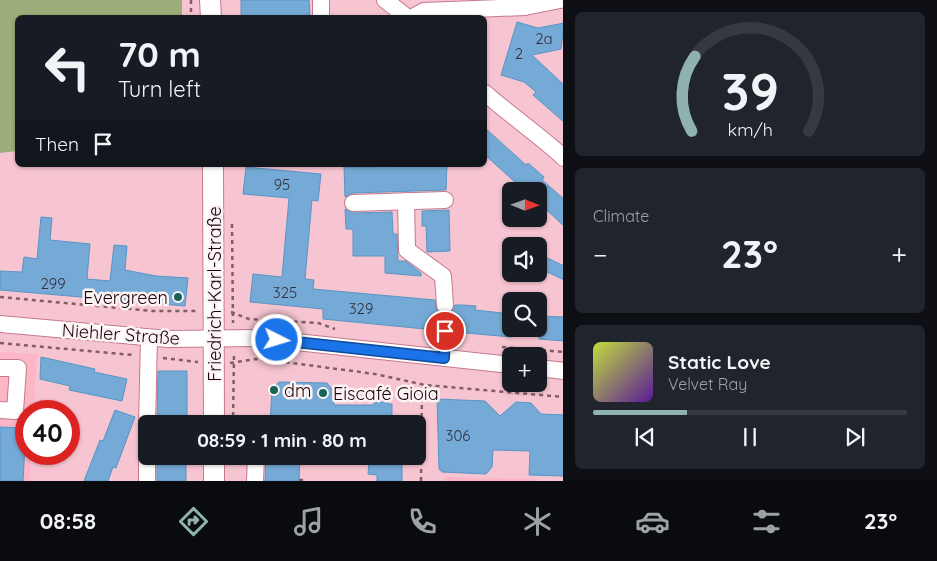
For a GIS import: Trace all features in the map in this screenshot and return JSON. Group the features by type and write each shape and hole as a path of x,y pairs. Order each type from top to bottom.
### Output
{"main road":[{"path":"210,0 210,15"},
{"name":"Friedrich-Karl-Straße","path":"213,167 224,312 225,363 216,415"},
{"path":"214,465 214,481"}],"street":[{"path":"321,0 321,15"},
{"path":"385,0 406,15"},
{"path":"416,15 436,5 526,7 560,0"},
{"path":"487,95 516,120 536,132 563,158"},
{"path":"353,203 445,200"},
{"path":"406,201 407,250 444,276 446,305"},
{"name":"Niehler Straße","path":"0,324 149,338 312,343 502,364"},
{"path":"444,358 445,331"},
{"path":"147,415 149,338"},
{"path":"0,368 18,368 15,411 0,410"},
{"path":"547,369 563,371"},
{"path":"147,465 147,481"},
{"path":"255,481 256,465"}],"path":[{"path":"191,0 191,15"},
{"path":"232,214 224,312 225,363 232,415"},
{"path":"0,297 152,310 224,312 249,319 318,323 337,330"},
{"path":"0,343 225,363 256,359 277,361 374,374 422,384 563,397"},
{"path":"500,347 563,352"},
{"path":"421,481 422,384"},
{"path":"299,480 304,480"}],"shaded area":[{"path":"0,352 37,354 35,400 15,400 15,465 31,465 30,481 0,481"},
{"path":"445,477 537,479 537,481 444,481"}],"green space":[{"path":"0,0 182,0 182,15 15,15 15,151 0,153"}],"building":[{"path":"241,0 309,0 310,15 241,15"},
{"path":"517,22 538,28 563,23 561,49 532,55 563,84 563,121 533,95 536,92 524,82 501,75"},
{"path":"487,130 526,165 528,163 544,177 542,180 544,182 515,182 487,157"},
{"path":"246,167 321,174 318,201 312,200 305,279 314,280 313,289 435,300 437,311 445,315 451,313 455,305 476,306 475,310 502,313 502,336 455,332 454,326 446,321 440,322 435,330 323,319 323,309 250,302 253,274 282,277 289,198 243,194"},
{"path":"344,167 447,167 446,190 353,193 345,197"},
{"path":"548,185 563,198 563,225 548,211"},
{"path":"345,209 353,213 392,212 393,234 397,234 398,261 406,261 421,273 421,276 385,273 385,256 353,256 353,229 346,229"},
{"path":"449,210 450,251 427,252 426,226 422,226 422,211"},
{"path":"41,217 52,218 50,240 90,244 87,279 110,281 114,245 127,246 125,270 156,276 188,278 185,306 0,290 0,271 22,272 24,257 37,259"},
{"path":"547,258 563,266 563,280 547,272"},
{"path":"547,316 563,317 563,341 539,339 539,337 547,337"},
{"path":"41,357 95,369 94,372 127,379 122,401 69,390 70,386 40,379"},
{"path":"158,371 187,371 187,415 157,415"},
{"path":"279,382 327,383 334,392 334,405 374,405 374,402 388,402 388,404 392,404 392,415 271,415 272,389"},
{"path":"437,399 485,401 500,416 516,402 531,403 541,414 563,415 563,476 529,475 530,451 493,450 492,467 486,474 442,472 439,469"},
{"path":"115,410 135,417 116,468 113,467 108,481 84,481 100,440 103,441"},
{"path":"0,427 15,428 15,465 24,465 23,481 0,481"},
{"path":"157,465 186,465 186,481 157,481"},
{"path":"266,465 300,465 299,481 265,481"},
{"path":"369,465 402,465 402,481 377,481 377,475 368,474"}],"tunnel":[{"path":"445,305 445,331"}],"place":[{"name":"Evergreen","path":"178,297"},
{"name":"dm","path":"274,390"},
{"name":"Eiscafé Gioia","path":"323,393"}],"route":[{"path":"277,340 444,358 445,331"}]}
